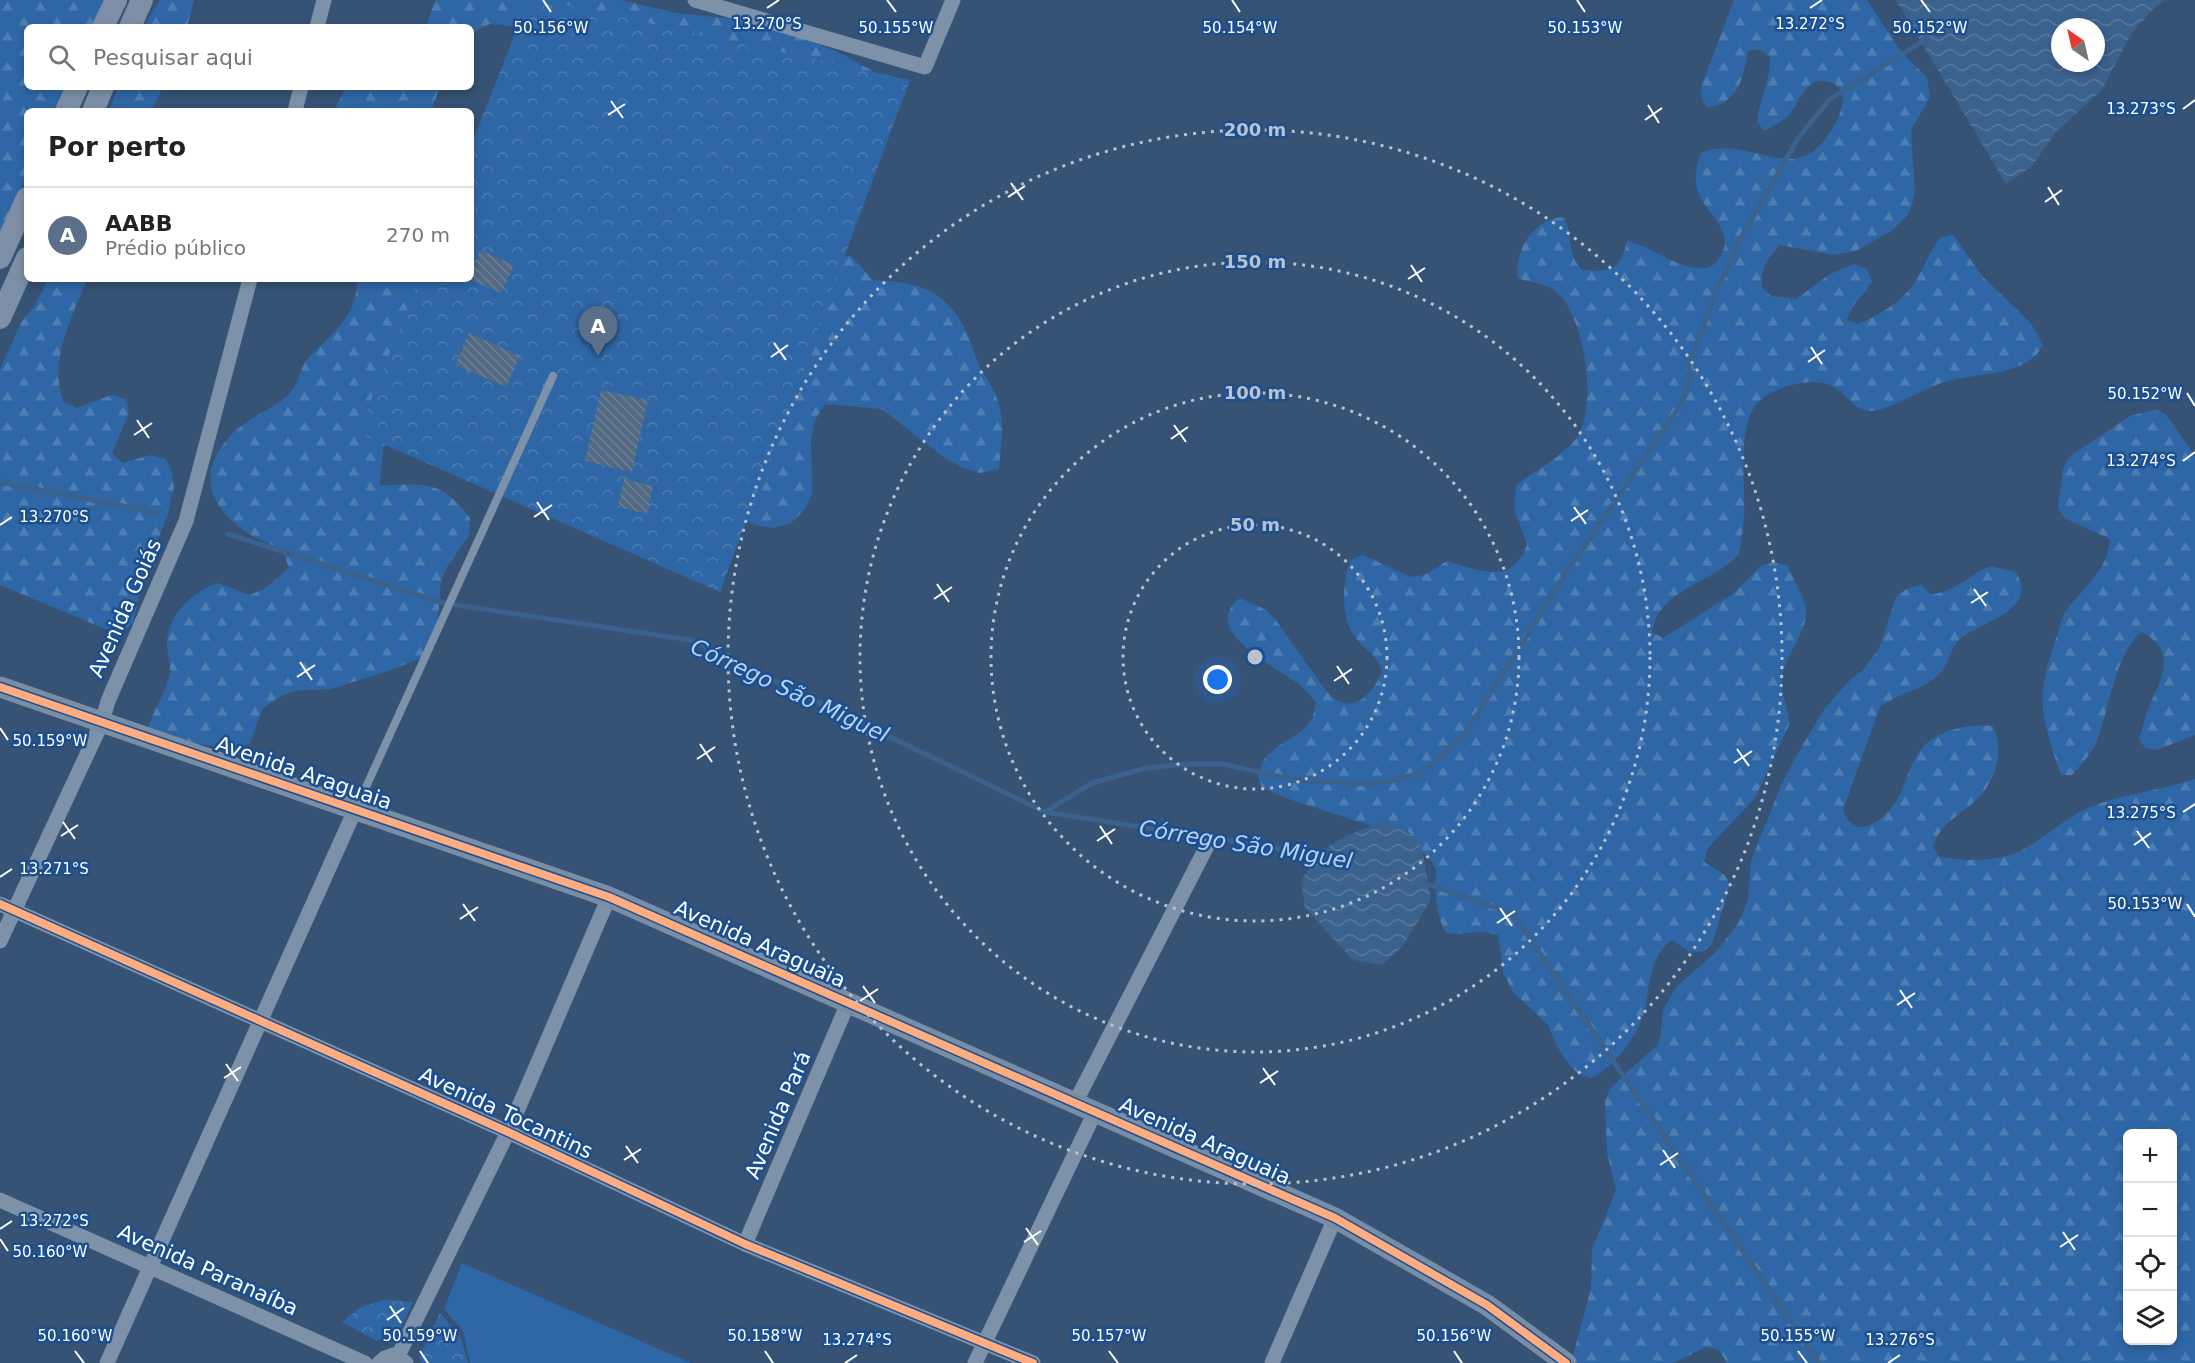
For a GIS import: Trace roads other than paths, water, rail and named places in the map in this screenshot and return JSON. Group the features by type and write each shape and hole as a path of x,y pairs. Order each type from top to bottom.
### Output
{"main road":[{"path":"105,24 116,0"},
{"path":"131,24 142,0"},
{"path":"67,108 75,90"},
{"path":"94,108 102,90"},
{"path":"0,258 24,205"},
{"path":"0,318 24,265"}],"street":[{"path":"318,24 324,0"},
{"path":"695,0 925,67 953,0"},
{"path":"296,108 300,90"},
{"name":"Avenida Goiás","path":"0,940 7,907 102,722 108,701 186,521 249,282"},
{"name":"Avenida Araguaia","path":"0,687 609,897 1335,1218 1486,1305 1566,1363"},
{"path":"107,1363 355,810"},
{"path":"1075,1103 1207,846"},
{"path":"379,1363 389,1356 402,1360 508,1132 609,897"},
{"name":"Avenida Tocantins","path":"7,907 508,1132 745,1244 1033,1363"},
{"name":"Avenida Pará","path":"745,1244 848,1003"},
{"path":"975,1363 1095,1112"},
{"name":"Avenida Paranaíba","path":"0,1200 365,1363"},
{"path":"1272,1363 1335,1218"}],"lane":[{"path":"355,810 553,376"}],"water":[{"path":"1896,0 2165,0 2151,11 2131,34 2102,90 2057,131 2031,167 2006,184"},
{"path":"1381,822 1407,830 1422,848 1431,900 1402,947 1382,965 1353,960 1305,908 1301,881 1326,849 1344,837"}],"waterway":[{"path":"1045,812 1092,783 1146,768 1184,764 1223,764 1294,780 1368,784 1387,782 1421,773 1465,734 1568,570 1678,409 1690,383 1689,366 1716,292 1741,238 1799,137 1830,99 1925,40"},
{"name":"Córrego São Miguel","path":"0,482 158,513"},
{"name":"Córrego São Miguel","path":"228,534 443,603 690,640 1045,812 1326,856"},
{"name":"Córrego São Miguel","path":"1424,883 1513,914 1819,1363"}],"place":[{"name":"AABB","path":"598,356"}]}
